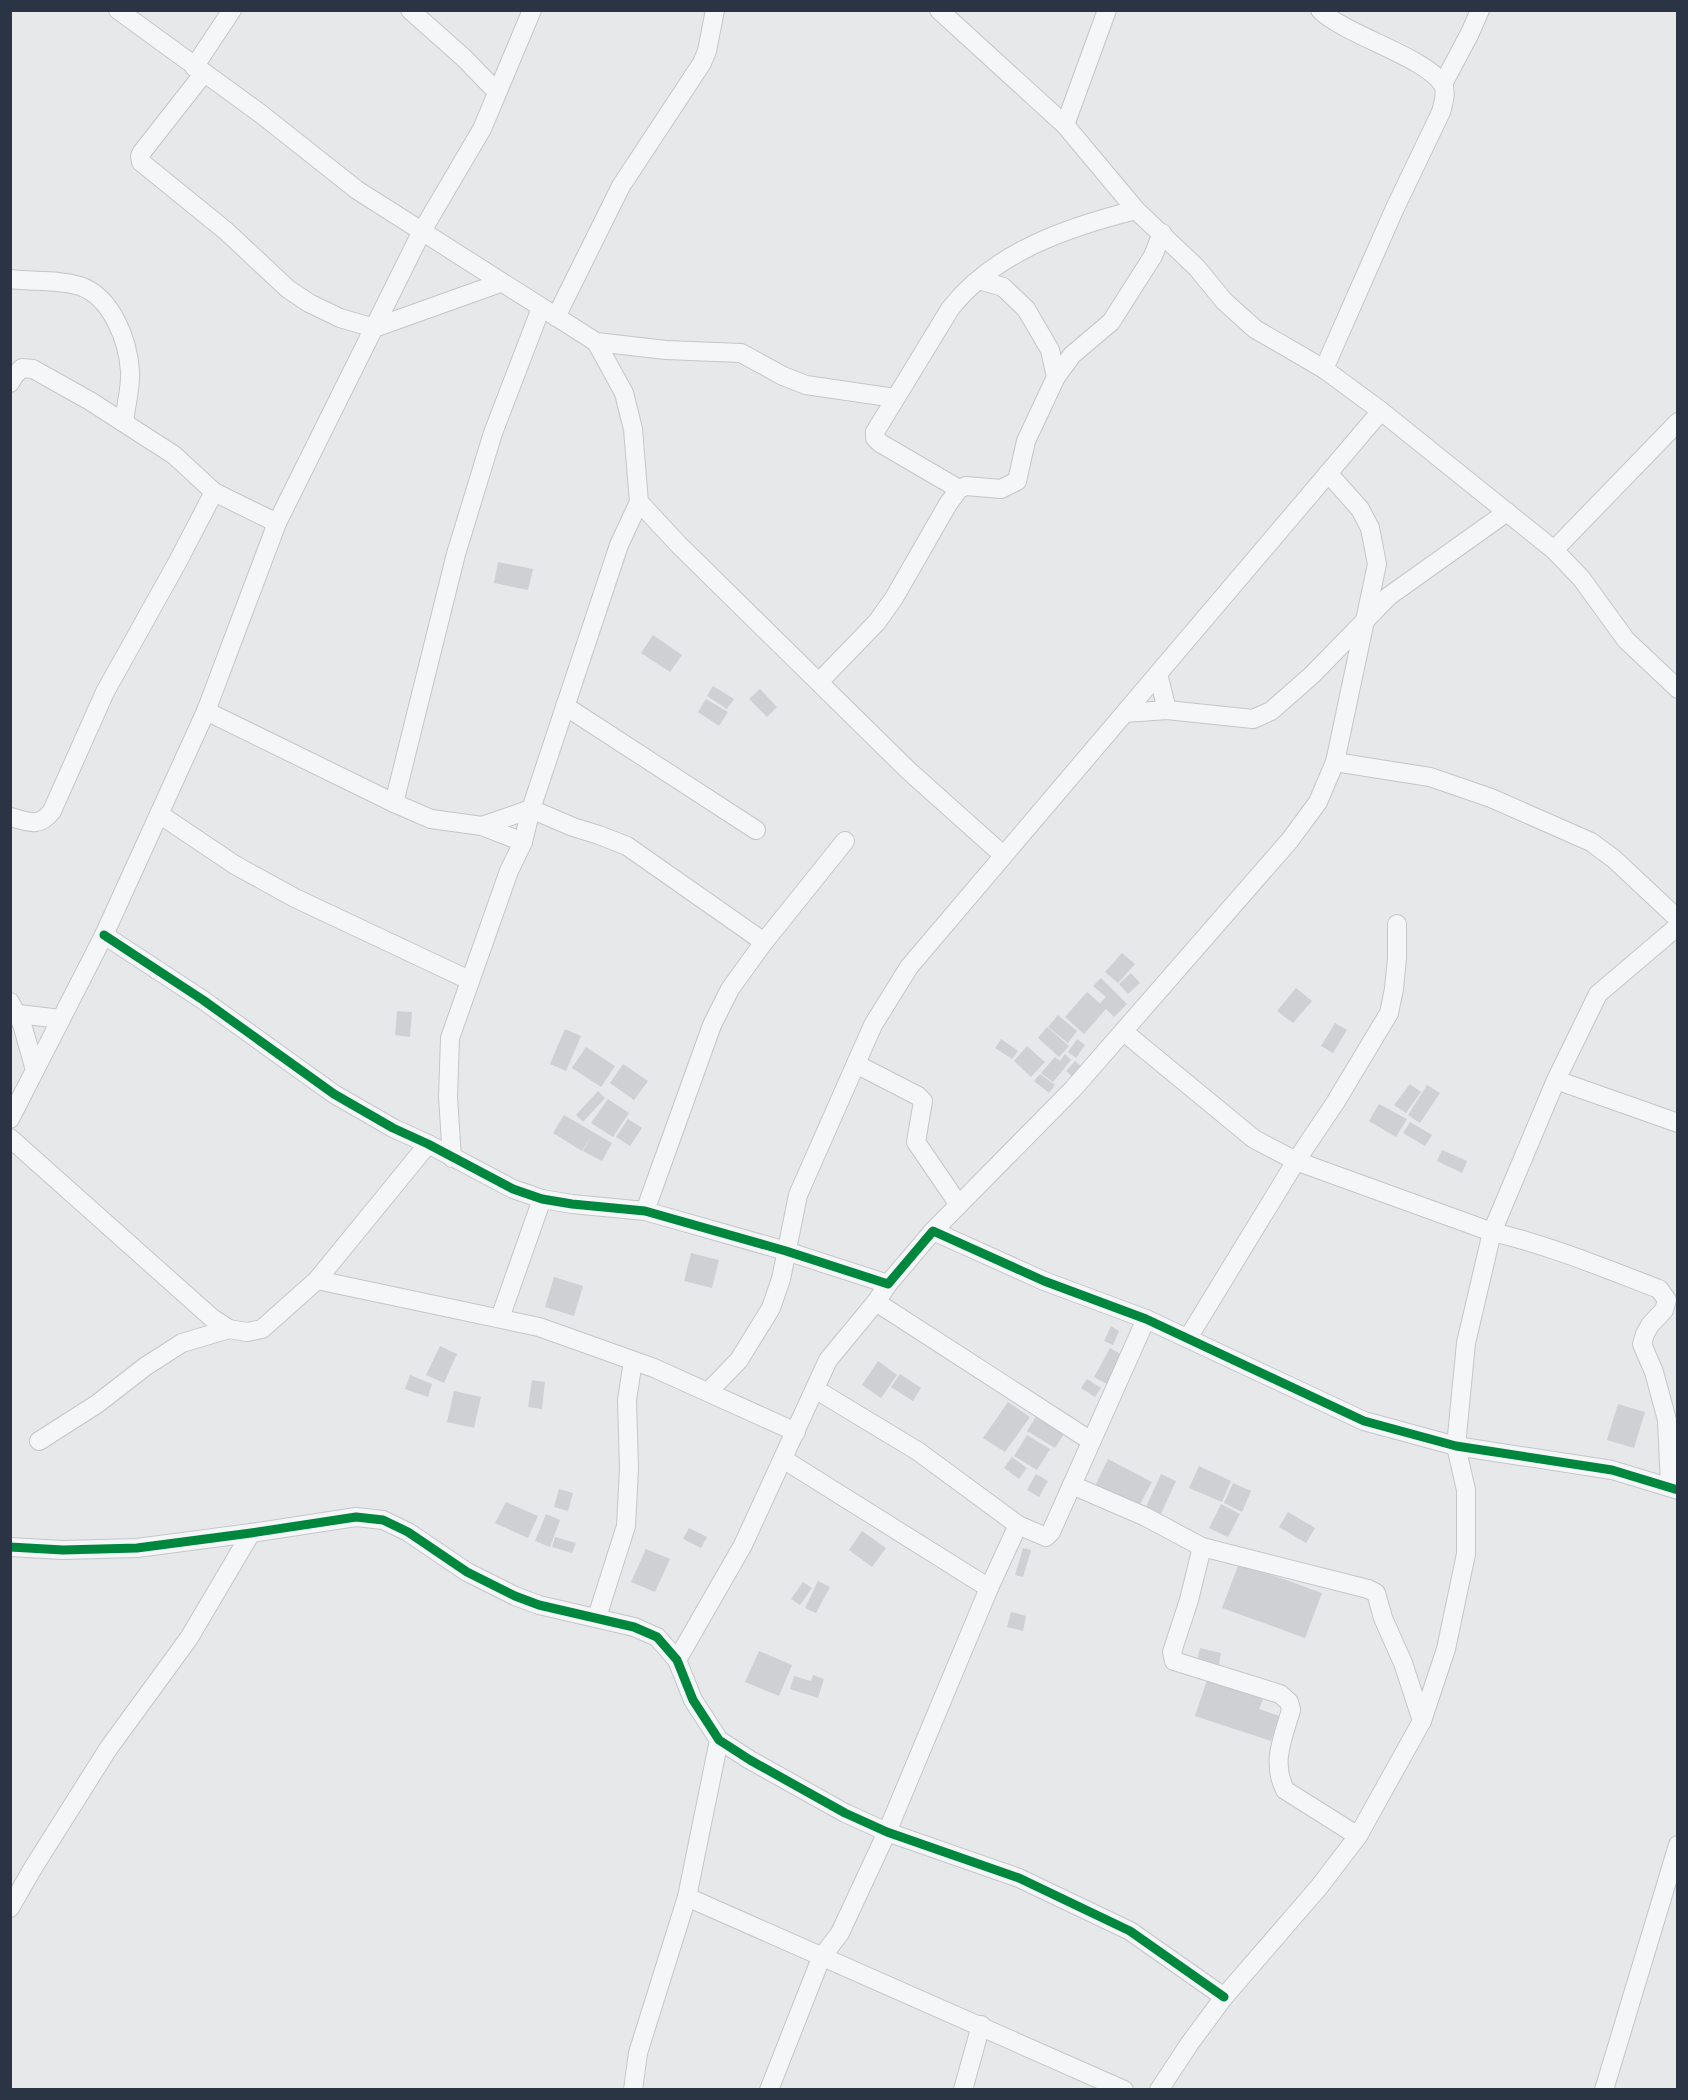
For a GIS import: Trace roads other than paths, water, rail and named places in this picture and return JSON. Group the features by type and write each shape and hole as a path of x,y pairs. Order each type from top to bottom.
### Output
{"street":[{"path":"118,10 261,114 357,190 596,342 666,350 741,353 783,376 806,385 896,398"},
{"path":"232,10 199,70 142,152 141,162 226,231 288,289 309,303 340,318 374,327 500,282"},
{"path":"410,10 464,58 497,92"},
{"path":"10,1119 104,935 206,711 277,523 422,231 482,129 532,10"},
{"path":"394,803 456,554 493,433 548,312 621,186 702,63 715,10"},
{"path":"939,10 1065,125 1136,210 1197,268 1224,300 1255,329 1323,369 1381,411 1554,550 1581,578 1626,640 1677,689"},
{"path":"1065,125 1107,10"},
{"path":"1320,10 1343,26 1415,63 1443,84"},
{"path":"1323,369 1441,112 1445,96 1443,84 1480,10"},
{"path":"959,489 875,438 875,432 950,309 963,293 979,280 1027,248 1070,228 1136,210"},
{"path":"820,681 877,622 894,598 959,489 966,486 1001,489 1017,481 1026,441 1056,377 1071,355 1111,322 1153,256 1161,233"},
{"path":"10,279 46,280 82,287 104,302 127,349 130,373 124,422"},
{"path":"979,280 1003,287 1026,309 1050,350 1056,377"},
{"path":"452,1158 448,1097 450,1038 509,871 523,842 531,809 619,545 639,502 633,429 624,393 596,342"},
{"path":"10,383 22,368 33,369 124,422 174,455 214,492 277,523"},
{"path":"708,1392 739,1360 771,1308 781,1279 798,1195 873,1024 909,968 1381,411"},
{"path":"1554,550 1677,422"},
{"path":"677,1660 743,1545 828,1360 933,1231 1073,1089 1290,840 1318,802 1335,762 1377,564 1372,536 1360,509 1328,473"},
{"path":"10,817 36,823 45,820 52,811 105,692 214,492"},
{"path":"639,502 679,545 820,681 909,771 1003,855"},
{"path":"1125,713 1167,710 1253,719 1271,711 1365,623 1389,596 1507,512"},
{"path":"1158,674 1167,710"},
{"path":"565,706 756,830"},
{"path":"206,711 431,819 483,826 523,842"},
{"path":"1335,762 1430,777 1491,798 1591,842 1614,859 1677,919"},
{"path":"483,826 531,809 627,846 764,942"},
{"path":"159,814 235,865 295,898 469,980"},
{"path":"645,1211 712,1025 730,989 844,841"},
{"path":"1188,1338 1389,1013 1397,958 1397,924"},
{"path":"1159,2090 1224,1997 1319,1887 1358,1836 1422,1721 1446,1649 1466,1554 1466,1490 1456,1446 1466,1343 1492,1232 1556,1080 1598,994 1677,926"},
{"path":"104,935 203,1000 334,1094 393,1128 513,1189 542,1199 645,1211 786,1251 888,1284"},
{"path":"13,1010 61,1019"},
{"path":"13,1010 27,1038 35,1070"},
{"path":"933,1231 1044,1281 1146,1319 1364,1421 1456,1446 1612,1470 1674,1488 1666,1420 1654,1372 1642,1344 1650,1325 1664,1310 1667,1300 1659,1289 1578,1258 1492,1232 1296,1161 1254,1139 1124,1032"},
{"path":"856,1064 918,1096 923,1101 916,1142 959,1205"},
{"path":"1556,1080 1677,1123"},
{"path":"10,1138 212,1318 229,1329 248,1332 262,1329 317,1280 428,1144"},
{"path":"500,1318 542,1199"},
{"path":"317,1280 539,1328 633,1361 796,1432"},
{"path":"876,1302 1091,1441"},
{"path":"815,1389 919,1452 1018,1525 1043,1537 1049,1536 1146,1319"},
{"path":"39,1441 97,1404 146,1366 182,1343 229,1329"},
{"path":"597,1617 626,1526 629,1469 627,1400 633,1361"},
{"path":"783,1459 989,1588"},
{"path":"1072,1485 1146,1517 1202,1546 1376,1593 1422,1721"},
{"path":"10,1547 63,1550 137,1548 356,1516 383,1520 408,1532 467,1572 515,1596 539,1605 634,1626 657,1637 677,1660 693,1700 719,1740 750,1760 845,1813 887,1832 1019,1878 1130,1931 1224,1997"},
{"path":"769,2090 821,1958 840,1933 887,1832 989,1588 1018,1525"},
{"path":"10,1908 108,1749 189,1638 251,1533"},
{"path":"1202,1546 1189,1600 1172,1652 1174,1661 1280,1694 1289,1702 1292,1710 1277,1760 1280,1780 1285,1790 1358,1836"},
{"path":"633,2090 639,2053 687,1897 719,1740"},
{"path":"1604,2090 1677,1845"},
{"path":"687,1897 1124,2090"},
{"path":"963,2090 981,2025"}]}
